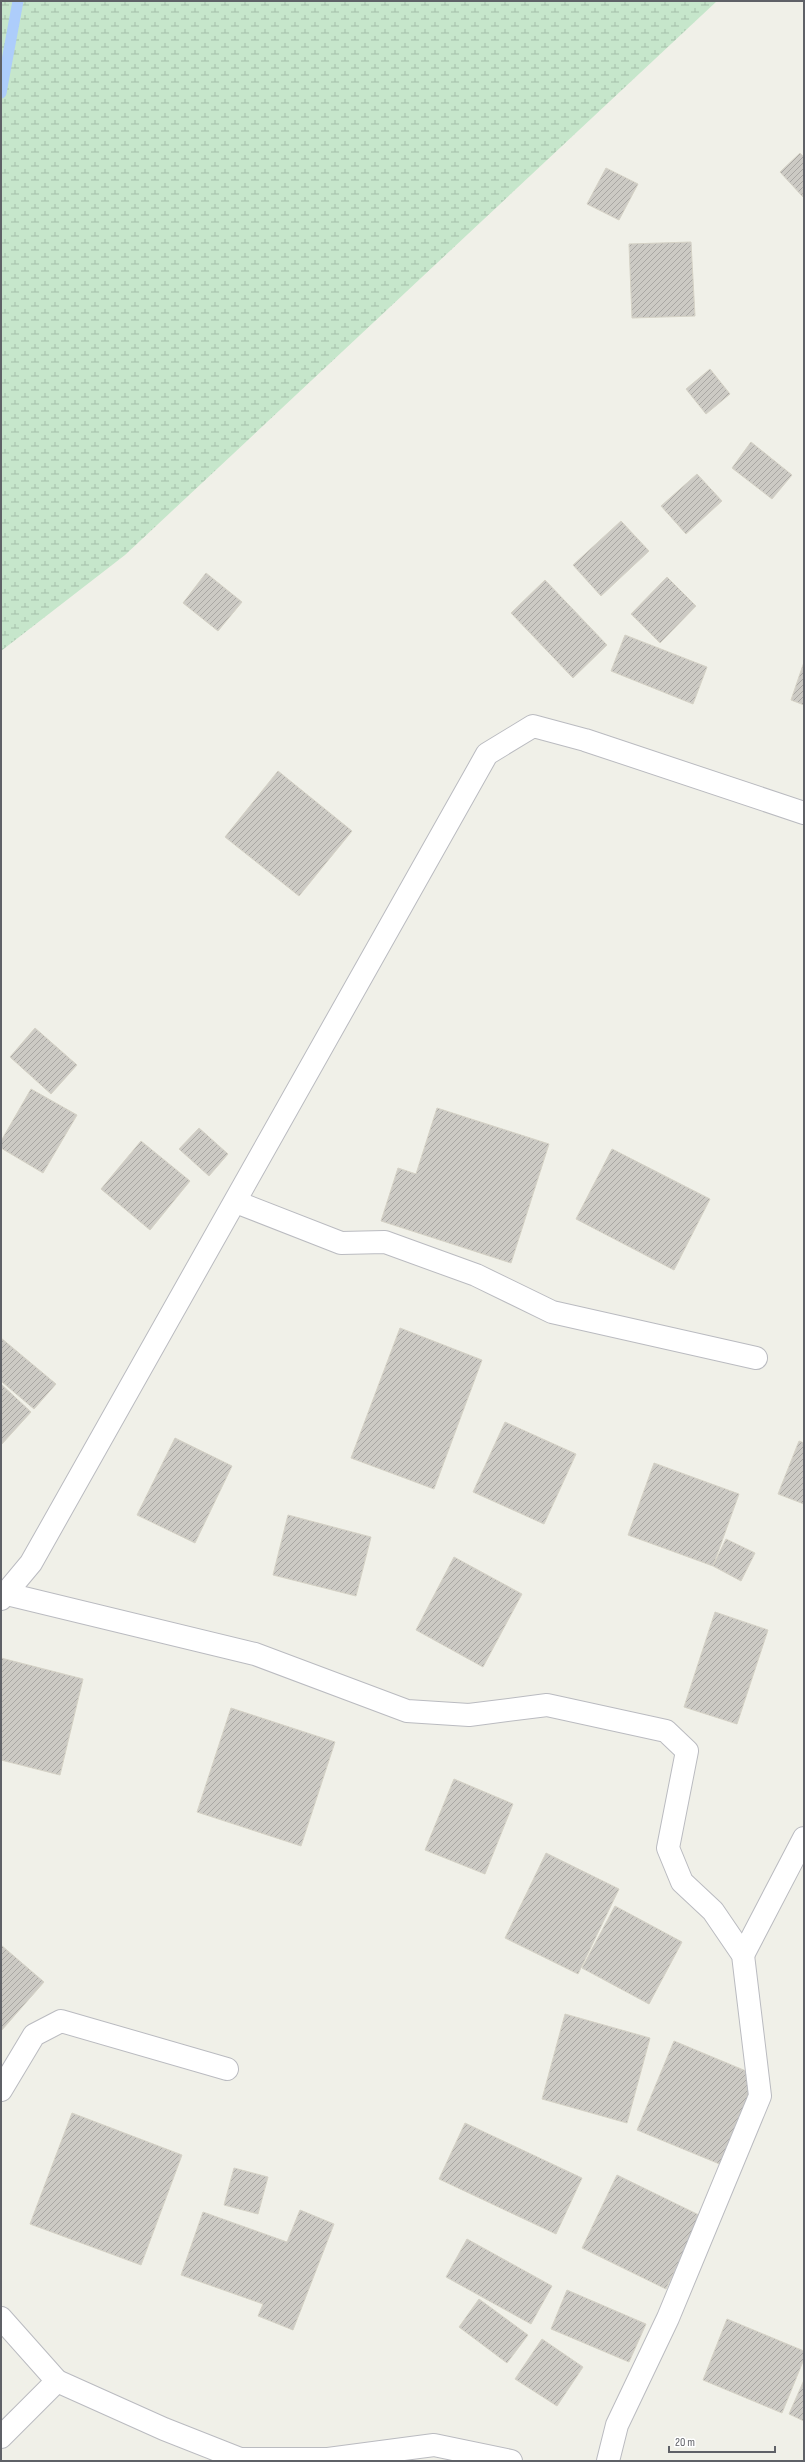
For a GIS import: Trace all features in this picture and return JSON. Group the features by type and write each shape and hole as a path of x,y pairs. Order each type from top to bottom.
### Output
{"street":[{"path":"608,2461 617,2425 668,2318 760,2096 743,1955 713,1910 682,1882 668,1848 686,1751 666,1731 547,1705 469,1715 407,1711 255,1654 4,1597 31,1563 236,1202 487,754 532,726 584,740 804,813"},
{"path":"236,1202 341,1243 385,1242 476,1275 552,1312 756,1358"},
{"path":"743,1955 804,1838"},
{"path":"1,2090 34,2035 61,2021 227,2069"},
{"path":"1,2318 56,2381 164,2429 240,2459 328,2458 434,2445 510,2461"},
{"path":"1,2437 56,2381"}],"green space":[{"path":"1,1 717,1 125,555 1,651"}],"building":[{"path":"800,153 804,157 803,197 780,172"},
{"path":"606,168 638,184 619,220 587,204"},
{"path":"691,242 695,316 632,318 629,244"},
{"path":"710,369 730,394 706,414 686,389"},
{"path":"751,442 792,475 772,499 732,468"},
{"path":"697,474 722,501 686,534 661,506"},
{"path":"621,521 649,551 601,596 573,565"},
{"path":"206,573 242,602 218,631 183,603"},
{"path":"667,577 696,606 660,643 631,614"},
{"path":"545,580 607,645 573,678 511,613"},
{"path":"625,635 707,667 693,704 611,671"},
{"path":"804,662 804,705 791,700"},
{"path":"278,771 352,831 299,896 225,837"},
{"path":"35,1028 77,1065 51,1094 10,1057"},
{"path":"31,1089 77,1115 43,1173 1,1148 1,1141"},
{"path":"437,1108 549,1144 511,1263 381,1221 398,1168 416,1174"},
{"path":"199,1128 228,1154 209,1176 179,1149"},
{"path":"141,1141 190,1181 150,1230 101,1189"},
{"path":"612,1149 710,1199 674,1270 576,1219"},
{"path":"400,1328 482,1360 434,1489 351,1458"},
{"path":"1,1338 56,1384 34,1409 1,1381"},
{"path":"1,1384 31,1412 1,1445"},
{"path":"505,1422 576,1454 544,1524 473,1492"},
{"path":"175,1438 232,1466 195,1543 137,1515"},
{"path":"799,1441 804,1443 804,1504 778,1494"},
{"path":"654,1463 739,1494 713,1566 628,1535"},
{"path":"288,1515 371,1537 356,1596 273,1575"},
{"path":"726,1539 755,1553 741,1581 713,1566"},
{"path":"454,1557 522,1594 483,1667 416,1630"},
{"path":"715,1612 768,1630 737,1724 684,1707"},
{"path":"1,1658 83,1679 60,1775 1,1760"},
{"path":"231,1708 335,1742 301,1846 197,1812"},
{"path":"454,1779 513,1804 485,1874 425,1850"},
{"path":"546,1853 619,1889 578,1974 505,1938"},
{"path":"615,1906 682,1942 649,2004 582,1968"},
{"path":"1,1945 44,1982 1,2031"},
{"path":"565,2014 650,2038 627,2123 542,2099"},
{"path":"674,2041 758,2076 722,2165 637,2130"},
{"path":"72,2113 182,2155 141,2265 30,2224"},
{"path":"465,2123 582,2178 556,2234 439,2179"},
{"path":"234,2168 268,2177 258,2214 224,2205"},
{"path":"617,2175 701,2216 666,2289 582,2248"},
{"path":"300,2210 334,2224 293,2330 258,2316 263,2304 181,2275 203,2212 287,2242"},
{"path":"467,2239 552,2286 531,2324 446,2277"},
{"path":"567,2290 646,2324 629,2362 551,2329"},
{"path":"479,2299 528,2335 507,2363 459,2327"},
{"path":"727,2319 804,2351 804,2359 782,2413 703,2380"},
{"path":"542,2339 583,2367 557,2406 515,2379"},
{"path":"804,2380 804,2421 789,2414"}],"waterway":[{"path":"1,93 18,1"}]}
